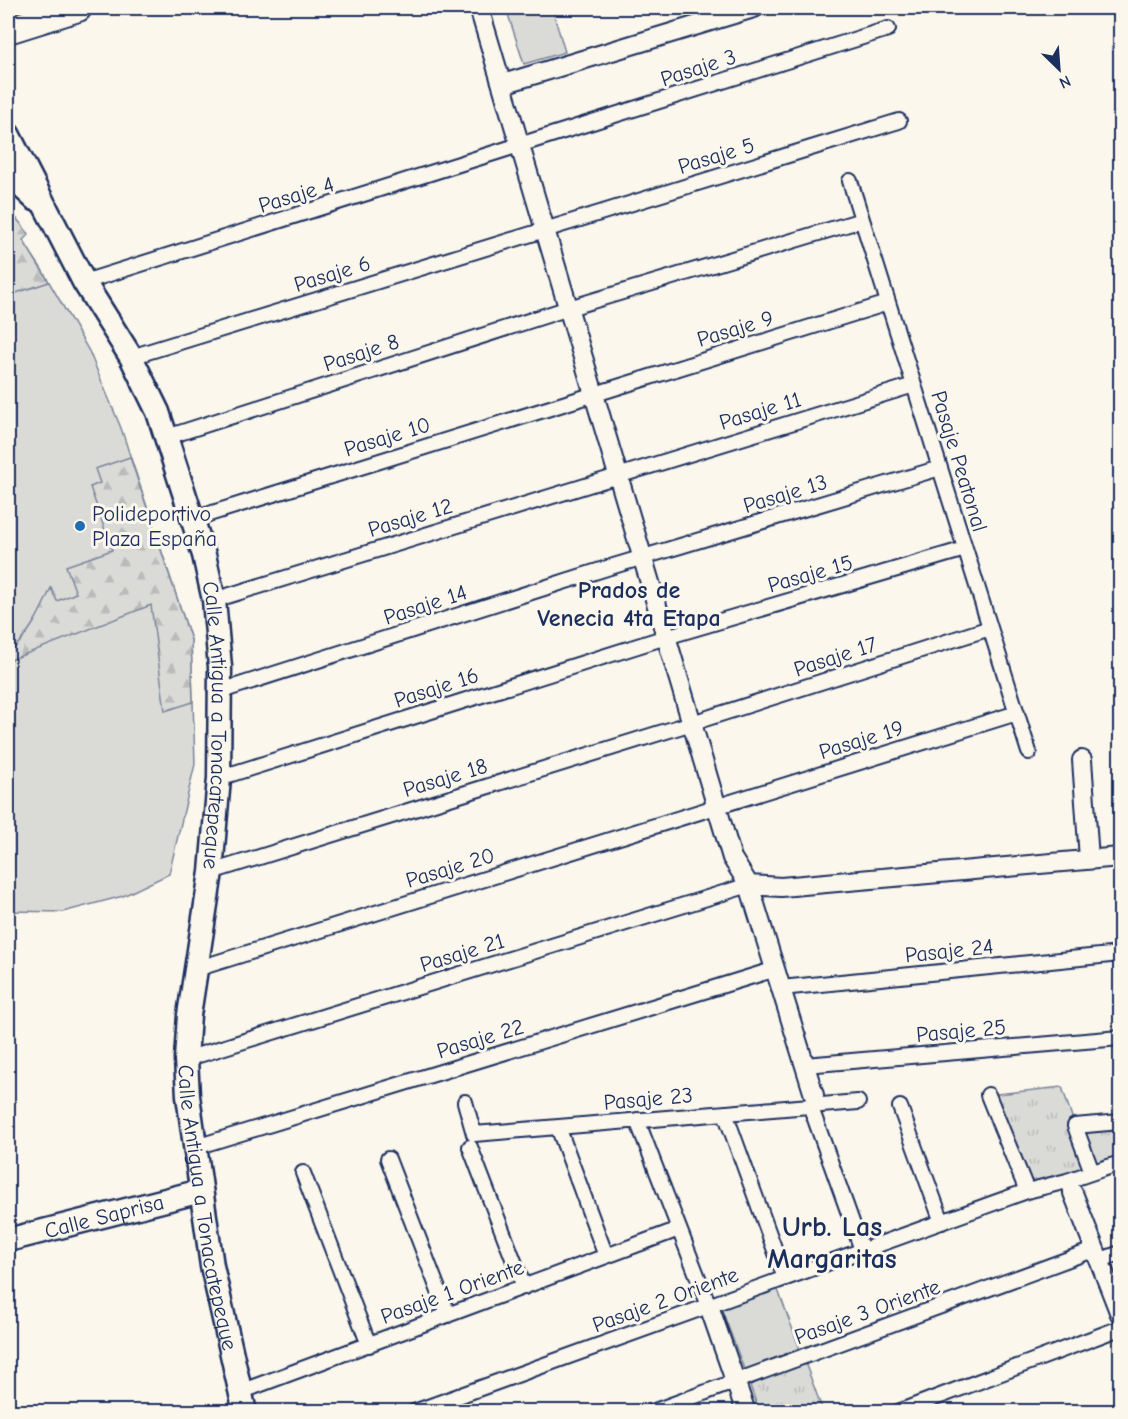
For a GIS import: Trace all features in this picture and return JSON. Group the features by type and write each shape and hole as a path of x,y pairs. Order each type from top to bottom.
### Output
{"main road":[{"path":"8,30 78,8"}],"street":[{"path":"479,8 732,858 749,885 805,1065 812,1100 862,1250"},
{"path":"502,84 754,8"},
{"name":"Pasaje 3","path":"520,146 888,29"},
{"name":"Pasaje 5","path":"545,229 899,122"},
{"name":"Calle Antigua a Tonacatepeque","path":"8,134 84,282 131,357 158,412 204,555 214,600 221,690 219,778 211,872 189,1015 186,1059 188,1095 212,1266 243,1402"},
{"name":"Pasaje 4","path":"84,282 520,146"},
{"name":"Calle Antigua a Tonacatepeque","path":"8,174 47,211"},
{"name":"Pasaje Peatonal","path":"850,181 1029,752"},
{"name":"Pasaje 8","path":"167,437 569,308 862,220"},
{"name":"Pasaje 6","path":"131,357 545,229"},
{"name":"Pasaje 9","path":"594,394 888,303"},
{"name":"Pasaje 11","path":"618,475 914,385"},
{"name":"Pasaje 10","path":"193,519 594,394"},
{"name":"Pasaje 13","path":"643,558 940,468"},
{"name":"Pasaje 12","path":"214,600 618,475"},
{"name":"Pasaje 15","path":"666,636 965,549"},
{"name":"Pasaje 14","path":"221,690 643,558"},
{"name":"Pasaje 17","path":"692,723 990,628"},
{"name":"Pasaje 16","path":"219,778 666,636"},
{"name":"Pasaje 19","path":"716,806 1017,713"},
{"name":"Pasaje 18","path":"211,872 692,723"},
{"path":"1082,760 1089,859"},
{"name":"Pasaje 20","path":"196,969 716,806"},
{"path":"749,885 781,887 1120,856"},
{"name":"Pasaje 21","path":"186,1059 749,885"},
{"name":"Pasaje 24","path":"781,988 1120,954"},
{"name":"Pasaje 22","path":"196,1147 776,969"},
{"name":"Pasaje 25","path":"805,1065 1120,1038"},
{"path":"988,1095 1027,1191"},
{"name":"Pasaje 23","path":"465,1102 474,1134 725,1113 812,1100 858,1102"},
{"path":"900,1107 942,1222"},
{"path":"725,1113 785,1278"},
{"path":"637,1120 709,1306 746,1412"},
{"path":"1092,1172 1075,1126 1120,1122"},
{"path":"558,1126 606,1256"},
{"path":"470,1147 524,1287"},
{"path":"388,1159 448,1315"},
{"name":"Pasaje 2 Oriente","path":"414,1412 1027,1191 1070,1187 1092,1172 1120,1162"},
{"path":"303,1173 369,1345"},
{"path":"1070,1187 1120,1314"},
{"name":"Calle Saprisa","path":"8,1240 201,1191"},
{"name":"Pasaje 1 Oriente","path":"243,1402 369,1345 679,1229"},
{"name":"Pasaje 3 Oriente","path":"652,1412 1098,1255 1120,1253"},
{"path":"898,1412 1120,1328"}],"green space":[{"path":"506,8 552,8 565,52 524,64"},
{"path":"8,208 29,234 23,240 49,282 13,294 8,278"},
{"name":"Polideportivo Plaza España","path":"8,219 41,268 89,351 121,428 191,640 195,764 169,874 123,896 63,912 8,911"},
{"path":"130,457 191,640 193,702 165,711 151,605 8,661 8,653 28,632 51,588 57,601 76,593 66,566 112,550 90,487 100,483 95,469"},
{"path":"1062,1087 1075,1126 1120,1122 1120,1163 1027,1191 988,1095"},
{"path":"775,1282 803,1357 747,1377 719,1302"},
{"path":"803,1357 823,1411 759,1411 747,1377"}],"place":[{"name":"Polideportivo Plaza España","path":"80,526"}],"district":[{"name":"Prados de Venecia 4ta Etapa","path":"629,604"},
{"name":"Urb. Las Margaritas","path":"832,1242"}]}
